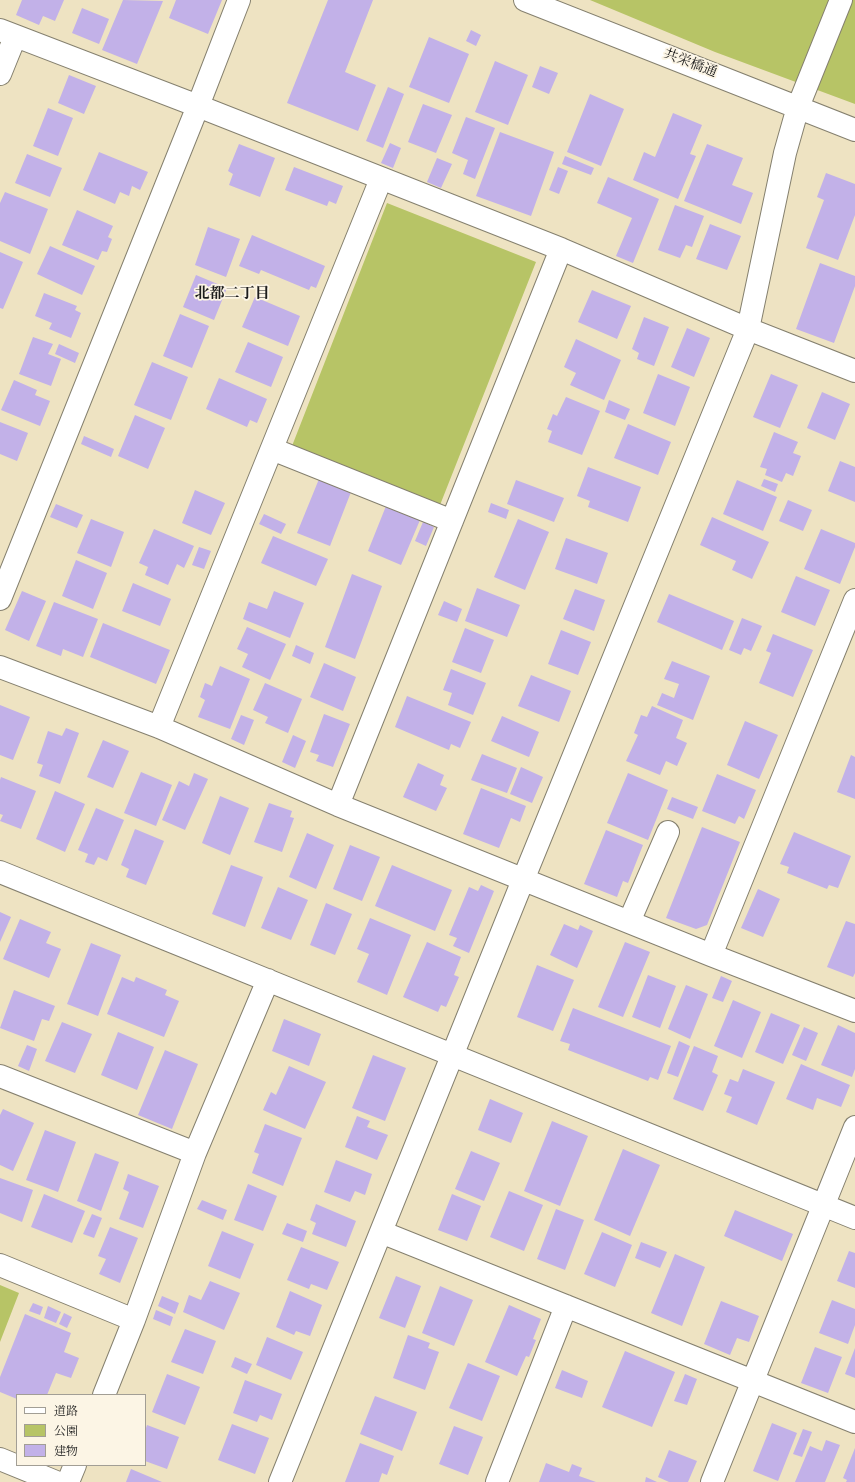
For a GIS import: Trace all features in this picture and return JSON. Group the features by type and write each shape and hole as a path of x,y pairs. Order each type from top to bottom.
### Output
{"street":[{"path":"0,598 198,106 239,0"},
{"name":"共栄橋通","path":"525,0 798,106 855,130"},
{"path":"280,1482 523,880 748,329 785,153 798,106 841,0"},
{"path":"0,74 8,33 561,249 748,329 855,371"},
{"path":"159,727 381,179"},
{"path":"338,805 561,249"},
{"path":"272,449 452,521"},
{"path":"711,955 855,600"},
{"path":"0,667 159,727 338,805 711,955 855,1011"},
{"path":"629,922 668,832"},
{"path":"0,872 855,1218"},
{"path":"104,1394 134,1320 195,1154 268,980"},
{"path":"0,1076 195,1154"},
{"path":"712,1482 855,1127"},
{"path":"381,1232 855,1422"},
{"path":"0,1265 134,1320"},
{"path":"497,1482 566,1306"},
{"path":"0,1459 16,1466"},
{"path":"17,1466 56,1482"},
{"path":"68,1482 75,1466"}],"green space":[{"path":"590,0 855,0 855,104 715,52"},
{"path":"387,203 536,262 440,505 292,446"},
{"path":"0,1285 19,1293 0,1342"}],"building":[{"path":"22,0 64,0 55,21 43,16 39,25 16,15"},
{"path":"123,0 163,1 137,64 102,50"},
{"path":"176,0 222,0 208,34 169,18"},
{"path":"328,0 373,0 345,72 376,85 358,131 287,103"},
{"path":"82,8 109,19 99,44 72,33"},
{"path":"471,30 481,35 476,46 466,41"},
{"path":"429,37 469,54 449,103 409,87"},
{"path":"495,61 528,75 508,125 475,112"},
{"path":"540,66 558,73 549,94 532,87"},
{"path":"69,75 96,86 84,114 58,103"},
{"path":"388,87 404,94 383,148 366,141"},
{"path":"590,94 624,109 601,166 567,152"},
{"path":"423,104 452,115 436,153 408,142"},
{"path":"48,108 73,118 58,156 33,146"},
{"path":"673,113 702,125 690,154 696,156 678,199 633,180 644,152 655,157"},
{"path":"466,117 495,128 475,179 463,174 468,160 452,153"},
{"path":"500,132 554,152 531,216 476,196"},
{"path":"390,143 401,148 393,168 381,163"},
{"path":"239,144 275,158 260,197 229,185 233,174 228,171"},
{"path":"707,144 743,158 732,185 753,193 741,224 684,201"},
{"path":"99,152 148,172 140,190 132,186 129,196 120,192 115,204 83,190"},
{"path":"27,154 62,168 50,197 15,183"},
{"path":"565,156 594,168 591,175 562,164"},
{"path":"437,158 452,164 441,188 427,182"},
{"path":"294,167 343,186 336,204 329,201 327,206 285,190"},
{"path":"558,167 568,171 559,194 549,190"},
{"path":"826,173 855,184 855,215 838,260 806,248 824,200 817,197"},
{"path":"608,177 659,199 633,263 616,256 632,218 597,203"},
{"path":"5,192 48,209 30,254 0,241 0,203"},
{"path":"675,205 704,216 692,247 686,245 680,258 658,250"},
{"path":"77,210 113,226 108,237 112,239 107,252 102,251 98,260 62,245"},
{"path":"710,224 741,236 727,270 696,259"},
{"path":"208,227 240,239 226,277 195,265"},
{"path":"252,235 325,266 316,288 311,286 309,290 261,270 259,274 239,266"},
{"path":"50,246 95,266 82,295 37,274"},
{"path":"0,252 23,262 3,309 0,308"},
{"path":"820,263 855,276 855,286 834,343 796,329"},
{"path":"196,275 227,288 214,320 183,307"},
{"path":"592,290 631,306 617,339 578,322"},
{"path":"44,293 77,306 75,310 81,313 71,338 49,329 52,323 35,316"},
{"path":"255,297 300,316 288,346 242,327"},
{"path":"180,314 209,326 192,368 163,356"},
{"path":"644,317 669,327 654,366 637,359 639,353 632,349"},
{"path":"687,328 710,338 694,377 671,367"},
{"path":"33,337 53,344 48,354 61,359 51,386 19,374"},
{"path":"576,339 621,360 604,400 570,385 576,373 564,367"},
{"path":"248,342 283,357 271,387 235,372"},
{"path":"59,344 79,353 75,363 55,354"},
{"path":"152,362 188,377 171,420 134,405"},
{"path":"658,374 690,387 675,426 643,413"},
{"path":"771,374 798,385 780,428 753,417"},
{"path":"219,378 267,399 257,423 250,420 247,427 206,409"},
{"path":"14,380 37,390 35,395 50,401 40,426 1,410"},
{"path":"822,392 850,404 835,440 807,428"},
{"path":"566,397 600,411 582,455 548,442 552,431 547,429 553,414 557,416"},
{"path":"609,400 630,409 625,420 605,412"},
{"path":"135,415 165,428 148,469 118,456"},
{"path":"0,422 28,433 17,461 0,454"},
{"path":"628,424 671,442 658,475 614,458"},
{"path":"774,432 798,442 793,453 801,456 793,476 786,473 782,482 765,475 767,469 760,467"},
{"path":"84,436 114,449 111,457 81,444"},
{"path":"840,461 855,467 855,502 828,491"},
{"path":"588,467 641,487 628,522 588,507 590,501 577,496"},
{"path":"319,479 351,492 330,546 297,533"},
{"path":"764,479 778,484 775,492 761,486"},
{"path":"516,480 564,498 554,522 507,504"},
{"path":"737,480 777,497 763,531 723,514"},
{"path":"195,490 225,503 211,535 182,523"},
{"path":"788,500 812,510 803,531 779,521"},
{"path":"491,503 509,510 506,519 488,512"},
{"path":"56,504 83,515 77,528 50,517"},
{"path":"386,506 420,520 401,565 368,551"},
{"path":"264,514 286,524 281,534 259,524"},
{"path":"712,517 769,542 752,579 732,570 736,561 700,545"},
{"path":"91,519 124,532 111,567 77,553"},
{"path":"518,519 549,532 525,590 494,577"},
{"path":"423,522 434,527 426,546 415,541"},
{"path":"154,529 194,546 184,568 177,564 168,585 145,575 148,567 139,563"},
{"path":"821,529 855,543 855,547 840,584 804,569"},
{"path":"273,536 328,559 316,586 261,563"},
{"path":"566,538 608,553 597,584 555,569"},
{"path":"199,547 211,551 204,569 192,565"},
{"path":"76,560 107,573 93,609 62,596"},
{"path":"352,574 382,586 355,659 325,647"},
{"path":"796,576 830,590 815,626 781,612"},
{"path":"133,583 171,599 160,626 122,611"},
{"path":"477,588 520,605 507,637 465,621"},
{"path":"575,589 605,600 594,631 563,619"},
{"path":"22,591 46,601 29,641 5,630"},
{"path":"274,591 304,603 290,638 243,619 249,602 267,609"},
{"path":"669,594 734,621 722,650 657,622"},
{"path":"444,601 462,609 457,622 438,615"},
{"path":"54,602 98,619 83,657 63,649 61,656 36,646"},
{"path":"742,618 762,626 751,651 744,648 741,655 729,650"},
{"path":"103,623 170,650 156,684 90,657"},
{"path":"247,627 286,644 270,680 242,667 248,654 237,649"},
{"path":"465,628 494,640 481,673 452,662"},
{"path":"561,630 591,642 578,675 548,664"},
{"path":"773,634 813,650 793,697 759,683 771,653 766,651"},
{"path":"296,645 314,653 310,664 292,656"},
{"path":"672,661 710,676 693,720 657,705 662,693 674,698 679,684 664,679"},
{"path":"324,663 356,677 343,711 310,697"},
{"path":"220,666 250,679 230,729 198,717 205,700 200,697 205,683 212,686"},
{"path":"451,669 486,683 473,715 448,705 452,693 443,690"},
{"path":"531,675 571,691 559,722 518,706"},
{"path":"265,683 302,699 288,733 265,723 268,717 253,710"},
{"path":"407,696 471,722 460,748 451,744 449,750 395,727"},
{"path":"0,705 30,717 13,760 0,755"},
{"path":"652,706 683,720 676,738 687,743 677,766 666,761 660,775 626,761 638,735 634,733 641,715 647,717"},
{"path":"324,714 350,724 333,767 316,761 319,755 310,752"},
{"path":"241,715 254,720 244,745 231,739"},
{"path":"502,716 539,732 529,757 491,741"},
{"path":"745,721 778,735 759,779 727,765"},
{"path":"66,728 79,733 60,784 39,776 43,765 37,763 48,731 62,736"},
{"path":"293,735 306,741 295,768 282,762"},
{"path":"103,740 129,751 113,788 87,777"},
{"path":"482,754 517,768 507,793 471,780"},
{"path":"851,755 855,757 855,799 837,792"},
{"path":"418,763 444,775 440,785 447,788 436,811 403,797"},
{"path":"521,767 543,777 532,803 510,794"},
{"path":"141,772 172,785 156,826 124,813"},
{"path":"194,773 208,779 185,830 162,820 179,781 189,786"},
{"path":"628,773 668,790 648,840 607,823"},
{"path":"717,774 756,790 744,819 739,816 735,824 702,811"},
{"path":"1,777 36,791 21,829 0,821 3,815 0,814"},
{"path":"481,788 526,806 520,822 511,818 499,848 463,834"},
{"path":"55,791 85,804 65,852 36,839"},
{"path":"220,796 249,808 230,855 202,843"},
{"path":"672,797 698,807 693,819 667,809"},
{"path":"269,803 292,811 290,817 294,818 282,852 254,842"},
{"path":"96,808 124,820 107,861 98,857 94,865 85,862 88,854 78,850"},
{"path":"702,827 740,842 707,925 696,929 666,918"},
{"path":"135,829 164,841 146,885 126,877 129,869 121,865"},
{"path":"606,830 643,845 628,883 623,881 617,897 584,884"},
{"path":"794,832 851,856 838,888 829,885 827,889 787,873 789,867 780,864"},
{"path":"307,833 334,845 316,889 289,877"},
{"path":"350,845 380,857 362,901 333,889"},
{"path":"231,865 263,877 245,927 212,914"},
{"path":"392,865 452,890 435,931 375,906"},
{"path":"481,885 494,891 469,953 453,946 457,938 449,935 469,887 478,891"},
{"path":"278,887 308,900 291,940 261,928"},
{"path":"758,889 780,899 763,937 741,928"},
{"path":"326,903 352,914 335,955 310,945"},
{"path":"0,912 11,917 0,942"},
{"path":"370,918 411,935 387,995 357,982 369,954 357,949"},
{"path":"20,919 51,932 46,943 61,949 49,978 3,959"},
{"path":"846,921 855,924 855,973 853,977 827,967"},
{"path":"564,924 578,930 580,925 593,931 577,968 550,955"},
{"path":"427,942 461,957 454,975 459,977 446,1007 441,1005 438,1012 403,997"},
{"path":"625,942 650,952 623,1017 598,1007"},
{"path":"91,943 121,955 98,1016 67,1004"},
{"path":"537,965 574,980 553,1031 517,1017"},
{"path":"648,975 676,986 660,1028 632,1017"},
{"path":"721,976 732,981 723,1002 712,998"},
{"path":"122,977 134,982 136,977 167,990 165,995 179,1001 164,1037 107,1014"},
{"path":"686,985 708,994 690,1039 668,1029"},
{"path":"14,990 55,1006 49,1021 42,1019 34,1041 0,1028"},
{"path":"733,1000 761,1012 742,1058 714,1046"},
{"path":"573,1008 671,1046 658,1080 650,1077 648,1081 568,1050 570,1044 560,1041"},
{"path":"771,1013 800,1025 783,1064 755,1052"},
{"path":"284,1019 321,1034 309,1066 272,1051"},
{"path":"62,1022 92,1034 75,1073 45,1061"},
{"path":"838,1025 855,1033 855,1069 852,1077 821,1065"},
{"path":"804,1027 818,1033 806,1061 792,1055"},
{"path":"118,1032 154,1047 137,1090 101,1075"},
{"path":"679,1041 690,1046 678,1077 667,1073"},
{"path":"27,1045 37,1049 29,1071 18,1066"},
{"path":"694,1046 718,1056 712,1072 718,1075 703,1111 673,1099"},
{"path":"165,1050 198,1064 172,1129 138,1115"},
{"path":"373,1055 406,1068 385,1121 352,1108"},
{"path":"801,1064 850,1085 841,1107 817,1098 813,1110 786,1099"},
{"path":"289,1066 326,1082 305,1129 263,1110 271,1092 276,1095"},
{"path":"743,1069 775,1082 757,1125 726,1112 732,1097 724,1094 730,1079 738,1082"},
{"path":"490,1099 523,1113 511,1143 478,1130"},
{"path":"3,1109 34,1123 13,1171 0,1165 0,1115"},
{"path":"357,1116 370,1121 367,1127 388,1135 377,1160 345,1147"},
{"path":"552,1121 588,1136 560,1206 524,1191"},
{"path":"265,1124 302,1138 283,1186 252,1173 259,1154 254,1152"},
{"path":"45,1130 76,1142 58,1192 26,1180"},
{"path":"623,1149 660,1165 630,1236 594,1220"},
{"path":"471,1151 500,1163 484,1201 455,1189"},
{"path":"95,1153 119,1162 101,1211 77,1201"},
{"path":"336,1160 372,1174 365,1195 355,1191 350,1202 324,1192"},
{"path":"128,1174 159,1186 143,1228 119,1219 129,1192 123,1189"},
{"path":"0,1178 33,1190 22,1222 0,1213"},
{"path":"248,1184 277,1196 263,1231 234,1220"},
{"path":"509,1191 543,1205 524,1251 490,1237"},
{"path":"44,1194 85,1211 72,1243 31,1227"},
{"path":"452,1194 481,1206 467,1241 438,1230"},
{"path":"202,1200 227,1210 223,1220 197,1209"},
{"path":"316,1204 356,1221 346,1247 312,1234 316,1223 310,1220"},
{"path":"556,1209 584,1220 565,1270 537,1259"},
{"path":"735,1210 793,1234 782,1261 724,1236"},
{"path":"92,1214 102,1218 94,1238 83,1234"},
{"path":"287,1223 307,1231 303,1242 282,1234"},
{"path":"110,1227 138,1238 120,1283 99,1274 106,1259 98,1256"},
{"path":"222,1231 254,1244 240,1279 208,1266"},
{"path":"602,1232 632,1245 615,1287 584,1274"},
{"path":"641,1242 667,1252 660,1268 635,1258"},
{"path":"301,1247 339,1262 327,1290 311,1284 309,1289 287,1280"},
{"path":"849,1251 855,1253 855,1288 837,1281"},
{"path":"675,1254 705,1267 682,1326 651,1313"},
{"path":"396,1276 421,1286 405,1328 379,1318"},
{"path":"210,1281 240,1293 224,1330 183,1312 189,1295 201,1300"},
{"path":"440,1286 473,1300 454,1346 422,1333"},
{"path":"290,1291 322,1305 310,1336 296,1331 294,1335 276,1327"},
{"path":"162,1296 179,1303 175,1314 158,1306"},
{"path":"832,1300 855,1309 855,1325 848,1344 819,1333"},
{"path":"721,1301 759,1316 749,1342 737,1338 730,1355 704,1344"},
{"path":"33,1303 43,1307 40,1315 29,1311"},
{"path":"509,1305 541,1319 533,1339 536,1340 529,1357 526,1356 517,1376 485,1362"},
{"path":"48,1306 61,1312 56,1323 44,1318"},
{"path":"156,1310 173,1317 170,1326 153,1319"},
{"path":"64,1313 72,1317 67,1328 59,1324"},
{"path":"25,1314 71,1333 64,1352 79,1358 71,1378 56,1373 47,1394 16,1394 16,1399 0,1392 0,1377"},
{"path":"185,1329 216,1341 203,1374 171,1362"},
{"path":"408,1335 430,1343 428,1348 439,1352 425,1390 393,1378"},
{"path":"267,1337 303,1352 291,1380 256,1365"},
{"path":"815,1347 842,1357 828,1393 801,1383"},
{"path":"855,1348 855,1378 845,1374"},
{"path":"625,1351 675,1372 652,1427 602,1407"},
{"path":"235,1357 252,1364 247,1374 231,1367"},
{"path":"468,1363 500,1376 482,1421 449,1408"},
{"path":"562,1370 588,1381 582,1398 555,1388"},
{"path":"167,1374 200,1387 185,1425 152,1412"},
{"path":"685,1374 697,1379 687,1405 674,1401"},
{"path":"245,1380 282,1394 272,1420 260,1415 257,1422 233,1413"},
{"path":"375,1396 417,1412 402,1451 360,1434"},
{"path":"772,1423 797,1433 778,1481 753,1471"},
{"path":"232,1424 269,1438 255,1474 218,1460"},
{"path":"147,1425 179,1437 167,1469 146,1461"},
{"path":"454,1426 483,1437 468,1475 439,1464"},
{"path":"803,1429 812,1432 802,1457 793,1454"},
{"path":"826,1440 840,1445 825,1482 795,1482 810,1446 822,1451"},
{"path":"360,1443 394,1456 387,1475 382,1473 379,1482 345,1482"},
{"path":"855,1448 855,1482 846,1482 847,1480 843,1478"},
{"path":"669,1450 697,1461 688,1482 669,1482 658,1477"},
{"path":"546,1463 569,1472 572,1464 582,1468 579,1476 596,1482 539,1482"},
{"path":"131,1469 162,1482 126,1482"},
{"path":"646,1477 657,1482 645,1482"}],"district":[{"name":"北都二丁目","path":"232,295"}]}
